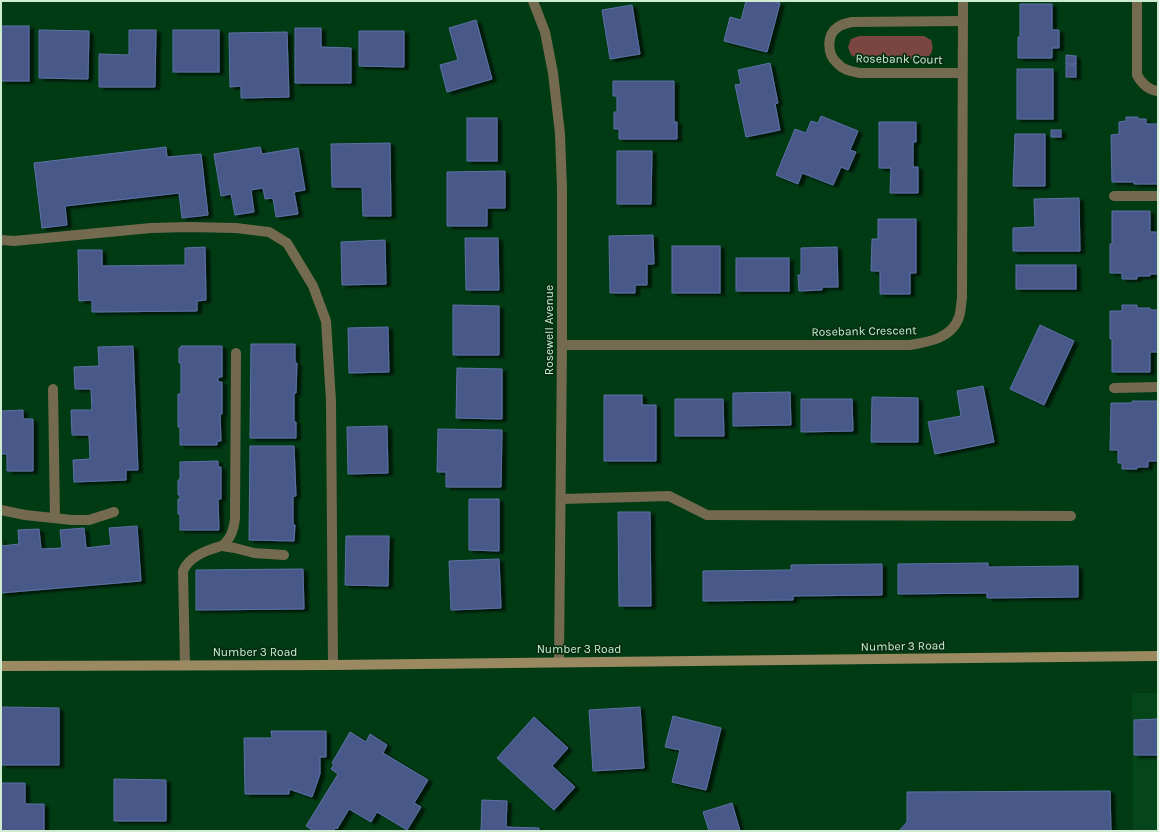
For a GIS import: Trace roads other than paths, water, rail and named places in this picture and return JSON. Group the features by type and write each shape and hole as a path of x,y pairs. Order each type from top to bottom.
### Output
{"main road":[{"name":"Number 3 Road","path":"1,666 333,665 1158,656"}],"street":[{"name":"Rosewell Avenue","path":"533,1 545,32 553,73 560,134 562,189 562,345 559,662"},
{"name":"Rosebank Crescent","path":"562,345 910,345 932,341 950,331 959,318 962,298 963,1"},
{"path":"1137,1 1138,75 1140,81 1146,87 1150,90 1158,91"},
{"name":"Rosebank Court","path":"962,73 859,73 848,70 835,62 829,46 833,31 845,23 963,21"},
{"path":"1114,196 1158,196"},
{"path":"1,240 14,241 151,228 188,227 236,228 269,232 287,243 313,286 326,321 331,401 333,665"},
{"path":"222,546 231,536 236,508 236,353"},
{"path":"1114,388 1158,387"},
{"path":"53,389 55,518"},
{"path":"561,499 669,496 707,516 1071,516"},
{"path":"1,510 25,515 72,520 89,520 114,512"},
{"path":"184,665 183,571 186,565 202,552 222,546 235,548 254,554 284,555"}]}
